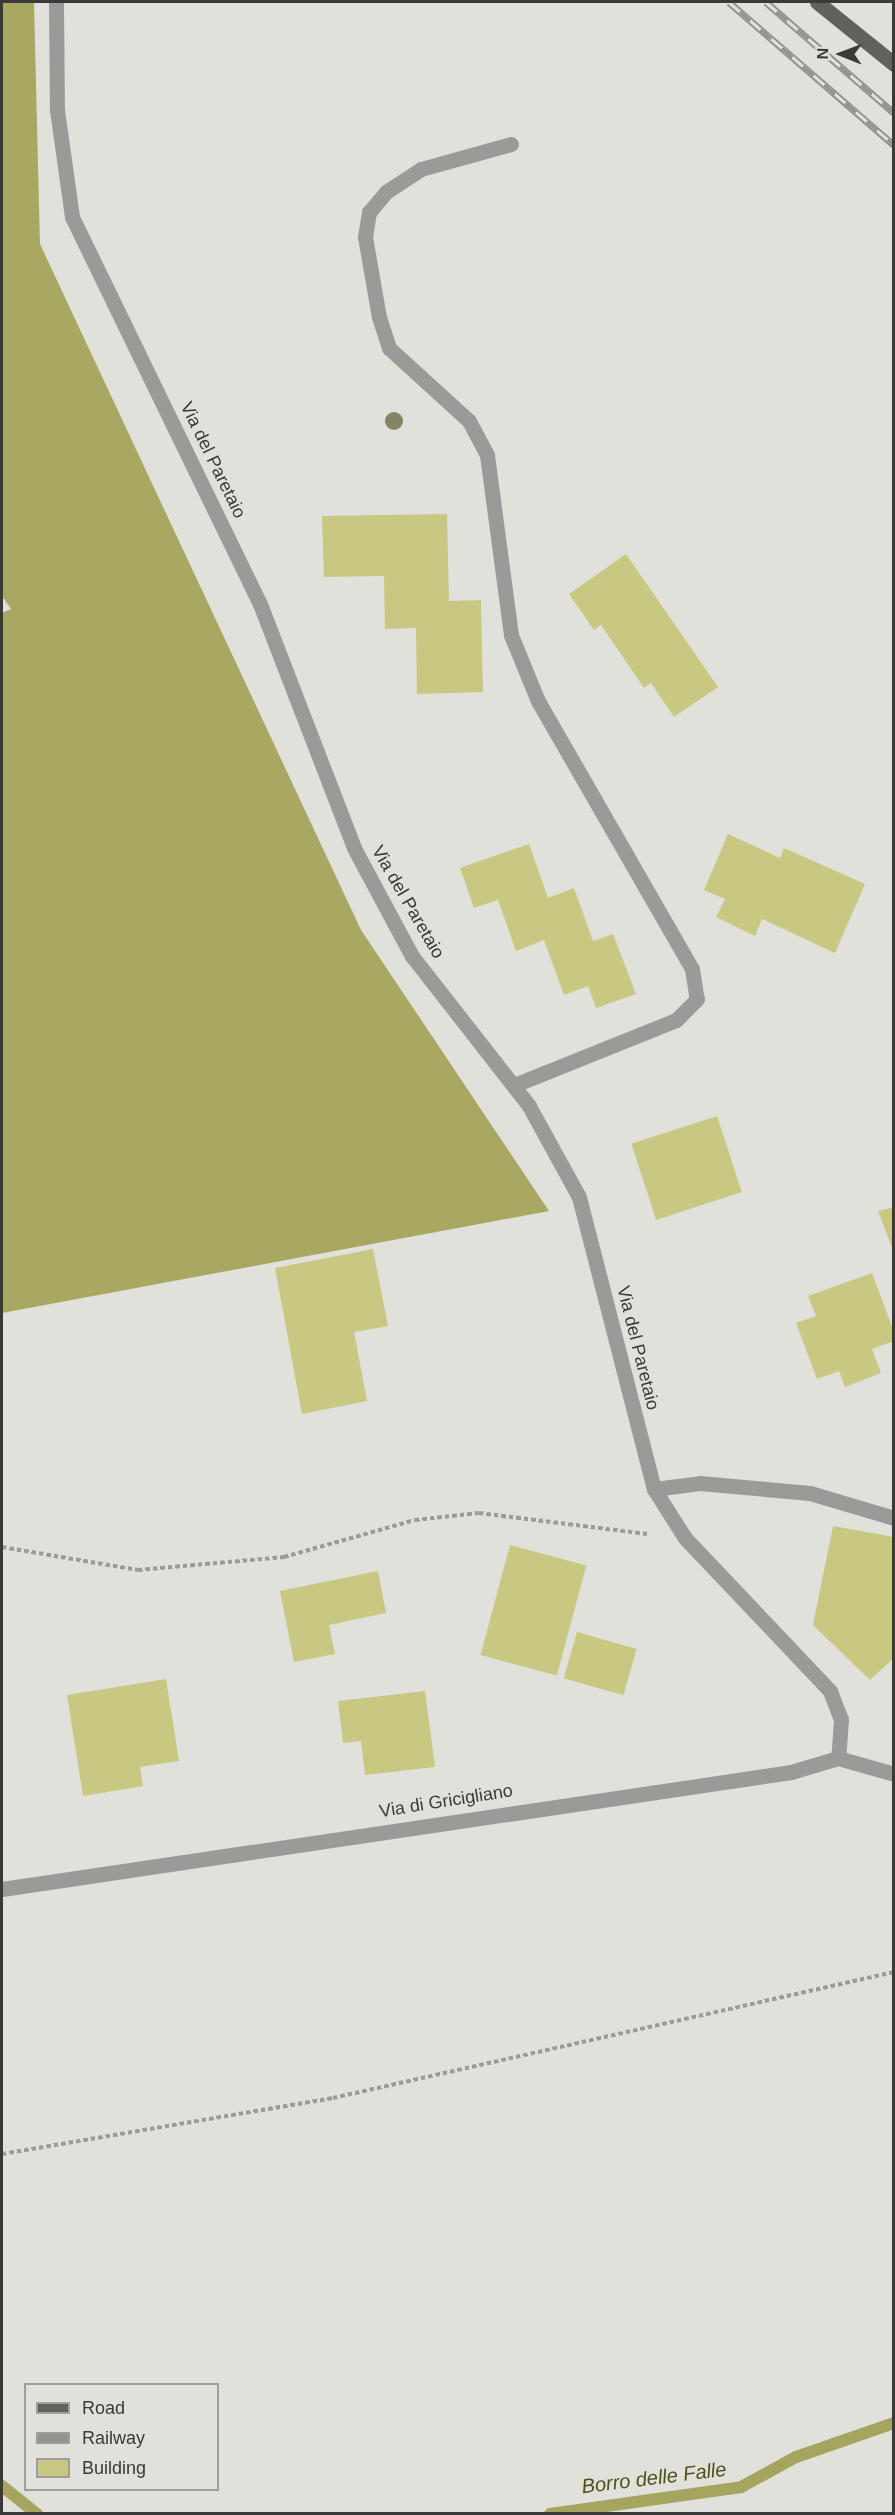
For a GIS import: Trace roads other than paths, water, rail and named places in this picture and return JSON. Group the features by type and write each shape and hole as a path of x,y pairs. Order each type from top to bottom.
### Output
{"main road":[{"path":"818,2 894,64"}],"street":[{"name":"Via del Paretaio","path":"56,2 57,110 72,217 260,604 354,848 412,956 514,1085 579,1197 654,1489 685,1538 830,1691 841,1719 838,1758"},
{"path":"511,144 421,169 375,205 365,237 389,348 469,421 487,455 511,634 538,701 692,969 697,999 676,1020 514,1085"},
{"path":"654,1489 700,1483 810,1493 894,1518"},
{"path":"838,1758 894,1774"},
{"name":"Via di Gricigliano","path":"2,1888 791,1772 838,1758"}],"waterway":[{"name":"Borro delle Falle","path":"550,2514 741,2487 796,2457 894,2423"},
{"name":"Borro delle Falle","path":"2,2486 37,2514"}],"railway":[{"path":"729,2 894,145"},
{"path":"766,2 894,113"}]}
